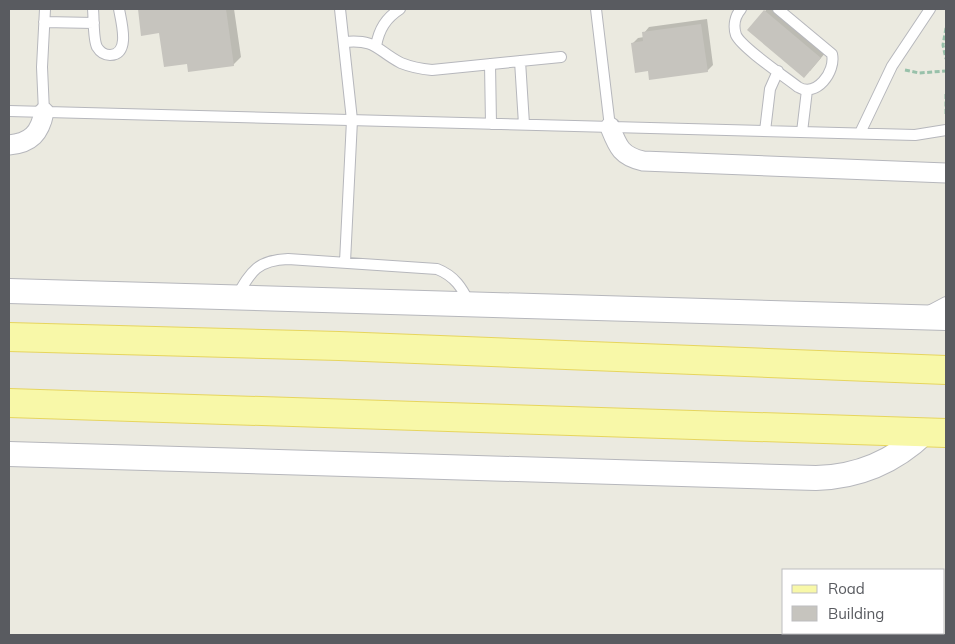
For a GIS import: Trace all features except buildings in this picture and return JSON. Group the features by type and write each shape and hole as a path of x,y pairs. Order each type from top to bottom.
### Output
{"main road":[{"path":"9,337 339,346 946,370"},
{"path":"9,403 935,433"}],"street":[{"path":"9,145 23,141 37,132 44,112"},
{"path":"610,127 617,146 632,159 643,161 946,173"},
{"path":"9,291 946,318"},
{"path":"9,454 816,478 846,476 875,467 935,433"}],"lane":[{"path":"44,112 42,67 45,9"},
{"path":"93,9 98,48 108,55 116,54 123,43 119,9"},
{"path":"340,9 352,120 344,262"},
{"path":"376,46 387,20 400,9"},
{"path":"596,9 610,127"},
{"path":"741,9 735,21 735,28 740,41 798,87 807,90 816,88 831,69 833,62 832,54 778,9"},
{"path":"860,134 892,66 930,9"},
{"path":"44,22 94,23"},
{"path":"344,42 366,42 376,46 400,62 421,69 444,70 561,57"},
{"path":"520,61 524,124"},
{"path":"490,64 491,124"},
{"path":"766,131 769,96 772,83 778,72"},
{"path":"802,132 807,90"},
{"path":"9,110 860,134 915,135 946,130"},
{"path":"235,298 248,276 262,264 270,260 288,259 437,269 452,276 458,282 470,305"},
{"path":"918,318 946,302"}],"path":[{"path":"946,28 944,45 946,59"},
{"path":"892,66 919,73 946,71"},
{"path":"946,94 946,115"}]}
